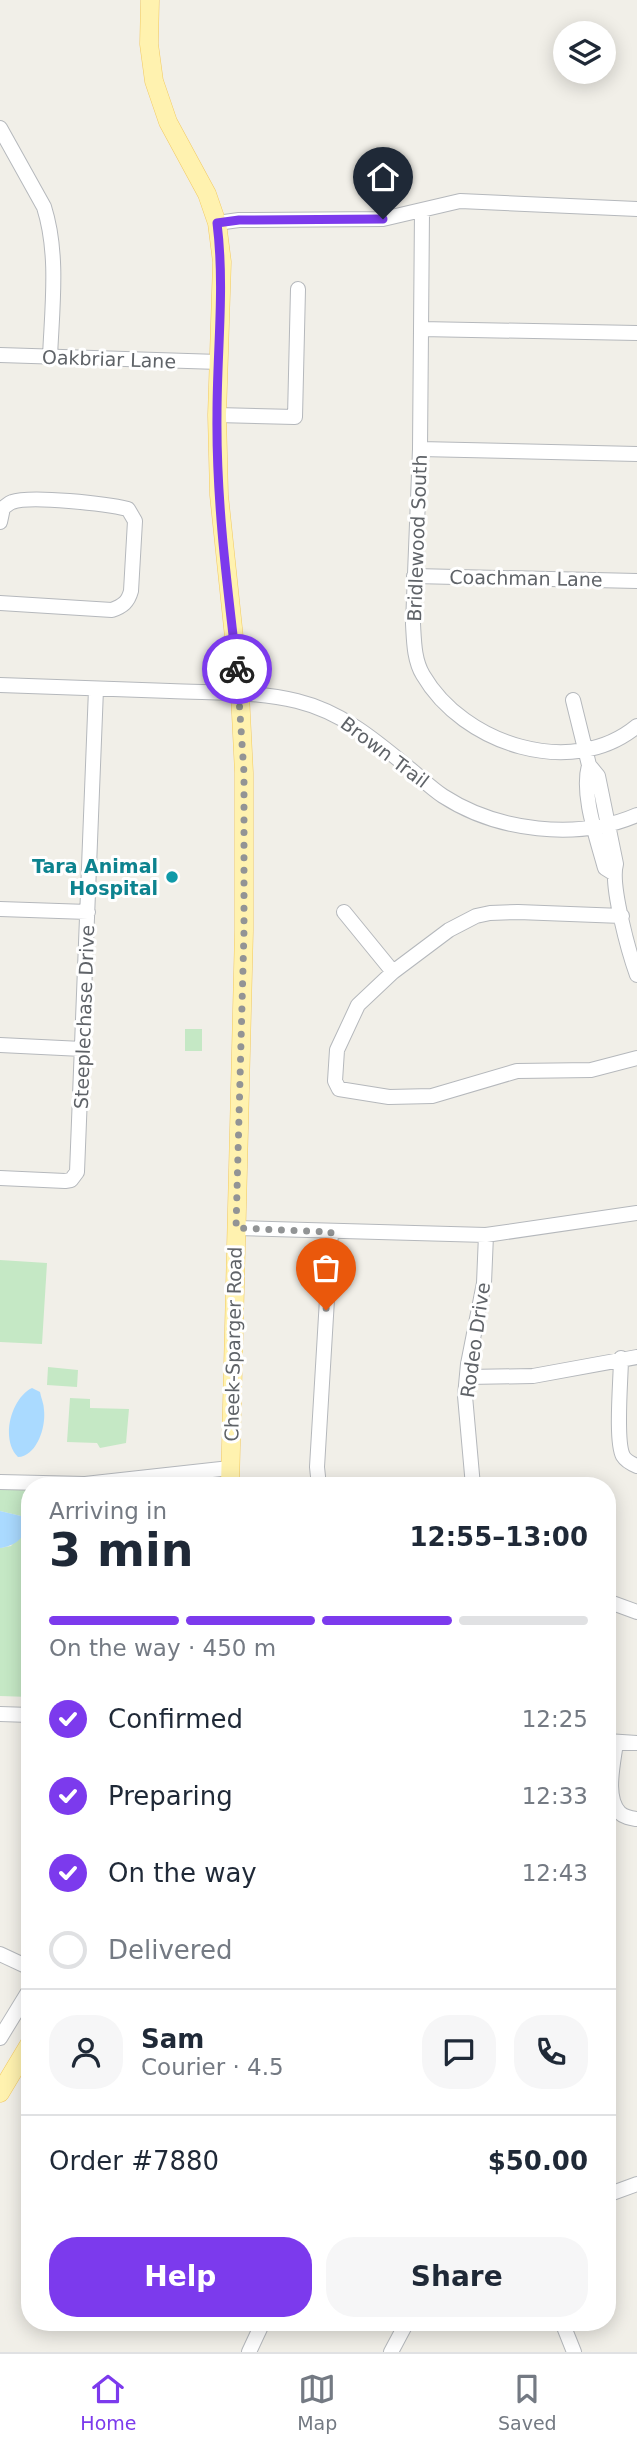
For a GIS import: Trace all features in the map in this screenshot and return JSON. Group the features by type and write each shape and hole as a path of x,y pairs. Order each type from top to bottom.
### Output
{"main road":[{"name":"Cheek-Sparger Road","path":"150,0 149,44 154,81 169,122 207,194 217,223 222,262 217,415 219,495 240,694 244,773 244,931 230,1477"},
{"path":"2,2084 21,2056"}],"street":[{"path":"0,128 48,217 53,282 50,357"},
{"path":"217,223 239,220 369,220 460,201 637,209"},
{"name":"Bridlewood South","path":"422,211 420,449 414,576 414,648 422,673 439,698 468,722 498,740 545,751 585,749 613,741 637,726"},
{"path":"217,415 295,417 298,289"},
{"path":"421,329 637,333"},
{"name":"Oakbriar Lane","path":"0,355 219,362"},
{"path":"420,449 637,454"},
{"path":"0,522 3,509 13,502 33,501 106,504 128,509 135,521 131,591 128,600 120,607 111,610 0,603"},
{"name":"Coachman Lane","path":"414,576 637,581"},
{"name":"Brown Trail","path":"0,685 240,694 289,699 330,712 375,740 442,796 480,814 513,825 537,828 601,826 637,816"},
{"name":"Steeplechase Drive","path":"0,1178 65,1181 76,1177 96,689"},
{"path":"573,701 589,765 598,776 605,868 613,873 637,975"},
{"path":"0,909 88,912"},
{"path":"344,912 393,972"},
{"path":"622,916 519,912 476,916 449,930 393,972 351,1016 335,1061 335,1081 339,1089 389,1097 432,1096 517,1071 592,1070 637,1058"},
{"path":"0,1045 82,1049"},
{"path":"236,1228 486,1236 637,1213"},
{"path":"318,1477 331,1232"},
{"name":"Rodeo Drive","path":"472,1477 465,1396 484,1283 486,1236"},
{"path":"467,1377 533,1376 637,1357"},
{"path":"621,1358 621,1450 624,1457 637,1466"},
{"path":"0,1482 21,1483"},
{"path":"616,1604 637,1612"},
{"path":"0,1714 21,1715"},
{"path":"616,1742 637,1743"},
{"path":"616,1808 621,1815 636,1819"},
{"path":"0,1954 21,1964"},
{"path":"0,2038 21,2004"},
{"path":"616,2192 637,2184"},
{"path":"249,2352 259,2331"},
{"path":"391,2352 402,2331"},
{"path":"566,2331 574,2352"}],"green space":[{"path":"185,1029 202,1029 202,1051 185,1051"},
{"path":"0,1260 47,1263 42,1344 0,1342"},
{"path":"48,1367 78,1370 77,1387 47,1385"},
{"path":"70,1398 90,1399 90,1408 129,1409 126,1443 100,1448 97,1443 67,1442"},
{"path":"0,1488 21,1489 21,1516 0,1511"},
{"path":"21,1535 21,1697 0,1696 0,1548 11,1546"}],"water":[{"path":"32,1388 40,1392 44,1408 43,1424 35,1446 30,1452 18,1457 10,1440 10,1420 18,1401"},
{"path":"0,1511 21,1516 21,1538 0,1548"}],"way so far":[{"path":"237,669 244,773 244,931 236,1228 331,1232 326,1310"}],"place":[{"name":"Tara Animal Hospital","path":"172,877"}],"route":[{"path":"237,669 219,495 217,415 222,262 217,223 239,220 383,219"}]}
